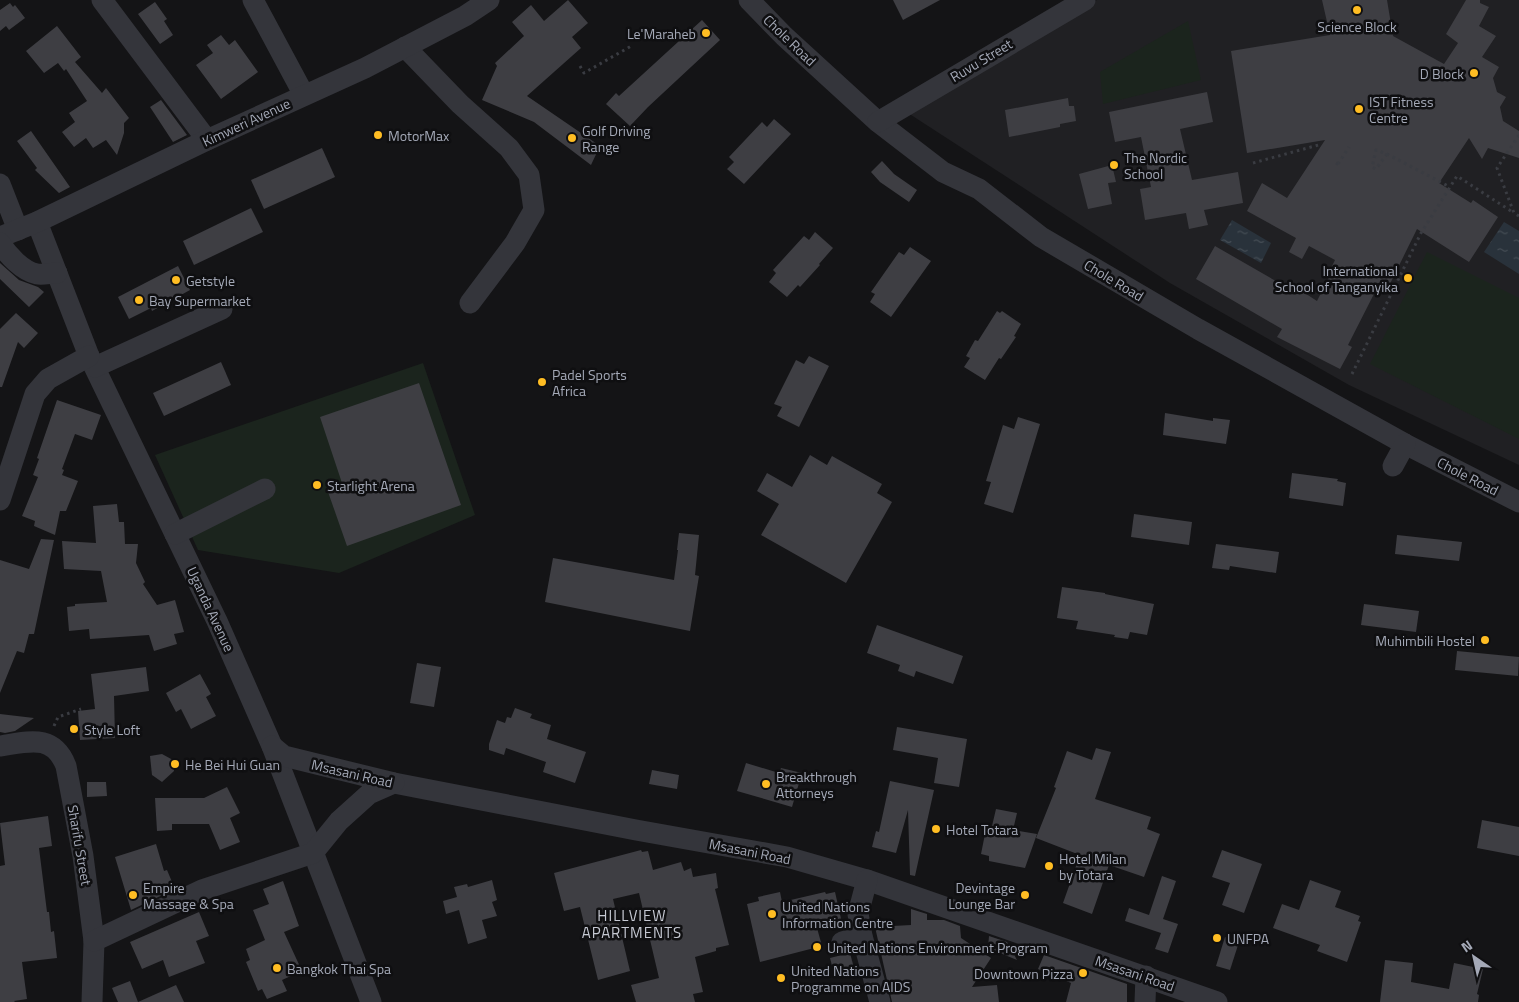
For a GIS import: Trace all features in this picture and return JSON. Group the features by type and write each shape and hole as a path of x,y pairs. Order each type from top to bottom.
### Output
{"street":[{"path":"102,0 207,140"},
{"path":"253,0 304,95"},
{"name":"Kimweri Avenue","path":"18,230 207,140 365,68 465,16 488,0"},
{"name":"Chole Road","path":"749,0 784,36 878,122 943,172 979,189 1041,237 1198,329 1405,444 1519,502"},
{"name":"Ruvu Street","path":"878,122 1085,0"},
{"path":"405,47 460,104 509,148 529,175 534,210 515,243 470,303"},
{"name":"Uganda Avenue","path":"0,184 18,230 57,273 92,361 217,621 272,746 371,1002"},
{"path":"0,243 6,252 36,274 57,273"},
{"path":"0,500 35,394 48,379 222,309"},
{"path":"1393,466 1405,444"},
{"path":"175,534 265,489"},
{"path":"0,746 36,741 46,743"},
{"name":"Sharifu Street","path":"46,743 59,752 66,766 83,856 94,941 92,1002"},
{"name":"Msasani Road","path":"272,746 284,756 394,783 636,830 787,856 867,880 1217,1002"},
{"path":"94,941 202,890 313,853 339,821 370,794 394,783"},
{"path":"867,880 852,939 880,1002"},
{"path":"1146,976 1146,1002"}],"path":[{"path":"580,66 584,73 634,45"},
{"path":"1514,212 1497,168 1519,135"},
{"path":"1253,163 1322,144"},
{"path":"1339,164 1349,147"},
{"path":"1387,154 1376,169 1372,167 1376,150 1387,154 1450,186"},
{"path":"1352,374 1421,233 1457,176 1519,216"},
{"path":"46,743 58,717 81,709"}],"shaded area":[{"name":"International School of Tanganyika","path":"1097,0 1519,0 1519,465 1349,385 1170,283 908,113 1041,31"},
{"path":"1188,21 1201,80 1103,104 1100,72"},
{"path":"1427,252 1519,298 1519,439 1370,364"},
{"name":"Starlight Arena","path":"423,363 475,515 339,573 198,550 155,455"}],"water":[{"path":"1232,220 1271,243 1261,263 1220,240"},
{"path":"1504,222 1519,231 1519,274 1484,252"}],"building":[{"path":"568,0 588,23 572,37 581,48 527,96 600,146 591,165 534,122 482,100 497,66 495,63 524,36 512,22 531,5 544,21"},
{"path":"893,0 940,0 903,20"},
{"path":"1322,0 1387,0 1393,36 1444,64 1458,43 1446,34 1466,0 1480,0 1480,3 1489,7 1479,26 1496,36 1482,57 1499,67 1493,78 1497,92 1506,97 1500,107 1503,121 1519,131 1519,158 1488,148 1482,159 1469,138 1439,183 1471,203 1473,200 1498,217 1469,262 1417,229 1386,292 1377,288 1348,345 1352,347 1340,369 1277,337 1282,329 1196,279 1215,246 1295,292 1297,288 1317,301 1334,267 1332,266 1335,260 1309,246 1302,259 1289,252 1296,238 1247,211 1262,183 1287,198 1325,140 1247,153 1231,51 1330,35"},
{"path":"155,2 167,19 164,21 173,35 160,44 138,14"},
{"path":"10,3 13,7 15,5 25,18 9,30 6,26 0,31 0,10"},
{"path":"702,20 720,40 630,126 606,104 616,93 619,96"},
{"path":"57,26 81,57 75,62 102,93 106,88 129,118 124,123 124,133 117,155 106,140 93,148 86,138 74,147 62,132 75,122 69,113 87,101 66,69 64,71 58,63 44,73 26,51"},
{"path":"221,35 229,45 235,40 258,72 221,99 196,65 213,53 207,45"},
{"path":"1207,92 1213,122 1180,129 1192,180 1238,172 1243,203 1204,210 1208,225 1189,229 1186,213 1145,220 1140,189 1151,187 1141,137 1115,142 1109,112"},
{"path":"1068,98 1069,106 1074,106 1076,121 1060,124 1060,127 1009,137 1005,110"},
{"path":"161,100 187,135 173,142 150,107"},
{"path":"774,119 791,134 744,184 727,169 734,162 729,157 762,122 767,127"},
{"path":"31,131 70,187 59,193 35,170 37,168 17,141"},
{"path":"322,148 335,177 264,209 251,180"},
{"path":"882,161 894,174 917,190 909,202 880,182 871,172"},
{"path":"1112,165 1116,182 1108,183 1112,204 1088,209 1079,174"},
{"path":"251,208 263,232 194,265 183,241"},
{"path":"815,232 833,248 800,287 798,285 787,297 769,282 776,273 773,270 804,236 809,240"},
{"path":"910,247 931,261 891,317 870,302 875,294 871,292 899,252 904,255"},
{"path":"0,263 19,280 38,287 44,292 29,307 0,279"},
{"path":"178,266 190,290 152,311 151,308 129,319 118,297"},
{"path":"997,311 1000,313 1002,311 1021,324 1014,336 1016,337 1001,359 999,358 985,380 964,367 970,358 966,356 975,340 978,341"},
{"path":"16,313 38,333 24,348 18,342 2,387 0,387 0,329"},
{"path":"809,356 829,366 799,427 777,416 782,407 774,404 796,360 804,364"},
{"path":"221,362 231,385 164,416 153,393"},
{"path":"419,383 461,505 347,546 327,489 342,483 320,417"},
{"path":"57,400 101,415 92,440 75,434 62,469 64,470 62,475 78,481 66,511 60,511 55,535 34,526 35,521 22,516 38,477 33,475 39,459 37,458"},
{"path":"1165,413 1213,421 1213,418 1230,420 1226,444 1163,435"},
{"path":"1018,417 1040,424 1013,513 984,504 991,482 986,481 1003,425 1014,429"},
{"path":"810,455 827,465 832,456 882,484 877,493 892,502 846,583 761,535 779,504 757,491 767,473 792,487"},
{"path":"1292,473 1338,479 1337,481 1346,483 1343,506 1289,498"},
{"path":"117,504 119,522 124,522 125,544 138,544 136,563 145,582 143,584 157,605 175,600 184,632 174,634 177,644 154,651 149,635 90,639 89,629 69,631 67,607 75,606 75,604 107,602 101,571 64,569 62,541 96,543 93,506"},
{"path":"1134,514 1192,522 1189,545 1131,537"},
{"path":"679,533 699,535 695,575 699,576 690,631 545,602 553,558 674,580"},
{"path":"1397,535 1462,542 1459,561 1395,554"},
{"path":"41,539 54,540 34,634 29,634 24,653 17,651 0,693 0,560 29,569"},
{"path":"1216,544 1279,552 1276,573 1230,566 1229,570 1212,568"},
{"path":"1062,587 1105,593 1154,604 1147,635 1130,632 1128,639 1076,629 1078,621 1057,618"},
{"path":"1364,604 1419,611 1416,632 1361,625"},
{"path":"877,625 963,656 953,684 916,671 914,677 898,671 900,665 867,653"},
{"path":"1457,651 1519,657 1518,676 1455,670"},
{"path":"417,663 441,667 434,707 410,703"},
{"path":"146,667 149,691 114,696 115,738 80,740 78,711 95,709 91,674"},
{"path":"200,674 211,694 206,697 216,716 191,729 181,709 176,712 166,693"},
{"path":"515,708 532,714 530,718 551,725 547,739 586,752 575,783 543,772 546,762 506,748 504,755 489,750 489,744 497,720 505,723 507,717 511,718"},
{"path":"0,714 34,718 15,731 5,733 0,732"},
{"path":"897,727 967,739 959,787 934,783 938,758 893,750"},
{"path":"1096,748 1111,752 1095,799 1151,817 1147,829 1160,834 1144,877 1109,865 1092,914 1063,903 1080,855 1036,838 1056,788 1054,787 1067,751 1092,760"},
{"path":"162,754 173,760 174,771 162,782 152,775 150,756"},
{"path":"746,763 779,773 781,768 802,773 792,807 737,791"},
{"path":"652,770 679,775 677,789 649,784"},
{"path":"890,781 934,790 915,876 910,875 908,810 896,853 872,847 876,831 879,832"},
{"path":"87,782 106,782 107,796 87,797"},
{"path":"227,787 240,813 230,818 240,842 220,850 209,824 172,824 172,830 157,831 155,798 204,798"},
{"path":"996,809 1017,813 1013,830 1037,834 1025,868 989,861 989,856 981,854 987,824 992,826"},
{"path":"48,816 52,846 39,848 47,912 49,912 51,932 54,931 57,958 22,962 27,999 15,1002 0,1002 0,866 5,865 0,823"},
{"path":"1482,820 1519,827 1519,856 1477,848"},
{"path":"156,844 164,871 167,870 175,889 131,910 115,857"},
{"path":"641,850 642,852 648,851 653,870 681,862 684,871 691,868 693,877 716,873 718,888 715,889 729,945 695,957 703,992 693,994 695,1002 636,1002 631,985 659,978 639,893 613,899 630,971 598,980 580,907 564,911 554,873"},
{"path":"1222,850 1262,864 1244,913 1222,905 1230,883 1212,877"},
{"path":"1162,876 1176,881 1163,919 1178,924 1168,953 1155,949 1161,933 1125,921 1129,908 1149,915"},
{"path":"492,880 497,900 492,902 497,916 482,920 487,938 468,944 459,910 446,914 443,901 457,897 454,887 467,884 468,887"},
{"path":"1310,880 1341,891 1335,907 1360,916 1358,921 1361,922 1347,962 1317,951 1320,945 1273,928 1282,904 1299,910"},
{"path":"283,881 299,926 284,932 302,971 282,980 287,991 267,999 262,989 258,991 246,962 250,960 246,949 265,940 253,910 269,904 263,889"},
{"path":"780,892 782,902 825,892 826,894 835,892 842,923 817,928 822,946 760,962 747,904 759,901 758,897"},
{"path":"911,909 927,914 927,920 944,920 960,926 961,938 991,958 972,987 997,985 999,1002 892,1002 875,927 911,925"},
{"path":"199,912 209,936 196,941 205,963 169,977 163,960 142,969 130,942"},
{"path":"989,936 1007,942 1017,960 988,948"},
{"path":"1225,937 1239,942 1230,970 1216,966"},
{"path":"850,953 855,972 835,977 830,958"},
{"path":"1044,955 1127,984 1127,1002 1066,1002 1071,983 1038,969"},
{"path":"1385,960 1413,963 1411,982 1449,989 1454,963 1483,969 1477,994 1479,995 1478,1002 1380,1002"},
{"path":"130,981 138,1002 118,1002 112,988"},
{"path":"176,985 184,1002 138,1002"}],"place":[{"name":"Science Block","path":"1357,10"},
{"name":"Le'Maraheb","path":"706,33"},
{"name":"D Block","path":"1474,73"},
{"name":"IST Fitness Centre","path":"1359,109"},
{"name":"MotorMax","path":"378,135"},
{"name":"Golf Driving Range","path":"572,138"},
{"name":"The Nordic School","path":"1114,165"},
{"name":"International School of Tanganyika","path":"1408,278"},
{"name":"Getstyle","path":"176,280"},
{"name":"Bay Supermarket","path":"139,300"},
{"name":"Padel Sports Africa","path":"542,382"},
{"name":"Starlight Arena","path":"317,485"},
{"name":"Muhimbili Hostel","path":"1485,640"},
{"name":"Style Loft","path":"74,729"},
{"name":"He Bei Hui Guan","path":"175,764"},
{"name":"Breakthrough Attorneys","path":"766,784"},
{"name":"Hotel Totara","path":"936,829"},
{"name":"Hotel Milan by Totara","path":"1049,866"},
{"name":"Empire Massage & Spa","path":"133,895"},
{"name":"Devintage Lounge Bar","path":"1025,895"},
{"name":"United Nations Information Centre","path":"772,914"},
{"name":"UNFPA","path":"1217,938"},
{"name":"United Nations Environment Program","path":"817,947"},
{"name":"Bangkok Thai Spa","path":"277,968"},
{"name":"Downtown Pizza","path":"1083,973"},
{"name":"United Nations Programme on AIDS","path":"781,978"}],"district":[{"name":"HILLVIEW APARTMENTS","path":"632,924"}]}
